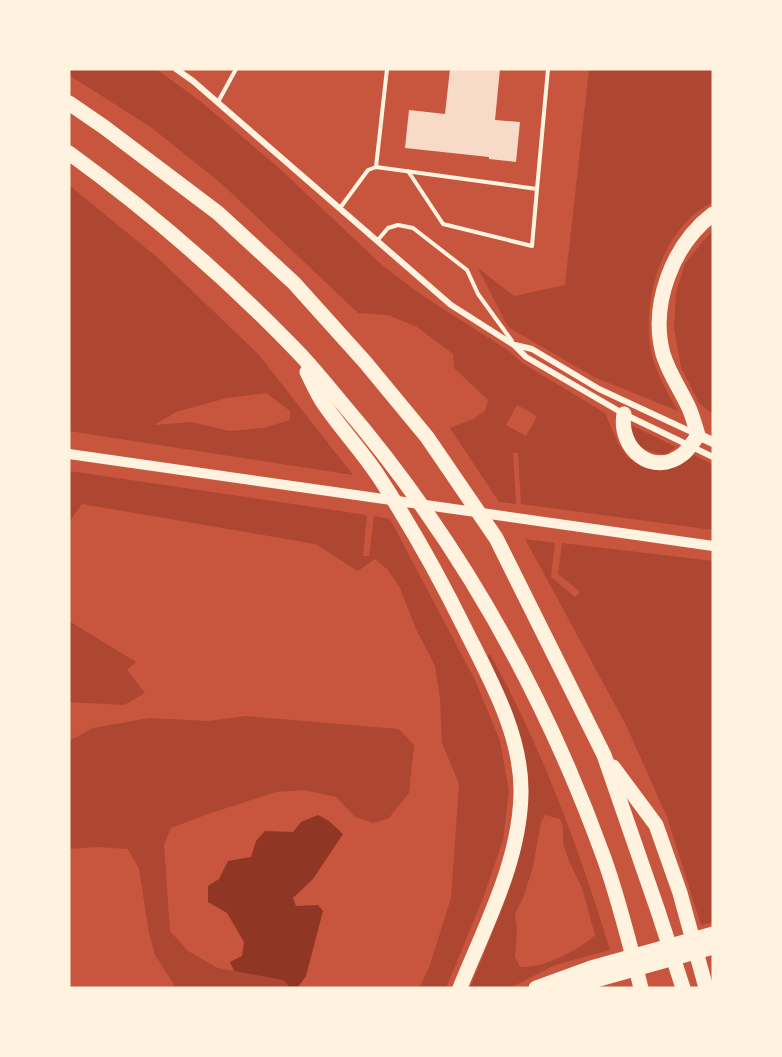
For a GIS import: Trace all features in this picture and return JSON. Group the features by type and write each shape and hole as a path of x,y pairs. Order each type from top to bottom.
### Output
{"highway":[{"path":"69,103 218,213 294,283 372,370 427,437 496,537 604,755 682,988"},
{"path":"69,153 109,182 204,260 294,348 380,448 449,544 534,691 563,753 605,859 641,988"},
{"path":"624,414 622,424 624,435 635,452 643,458 664,462 683,454 694,440 689,409 672,379 663,353 659,318 663,289 675,261 690,238 713,214"},
{"path":"294,348 323,403 378,476 439,576 506,716 519,760 521,794 512,852 505,878 460,988"},
{"path":"604,755 656,825 680,893 706,988"},
{"path":"567,988 592,974 713,934"},
{"path":"536,988 713,947"}],"street":[{"path":"176,69 218,102 451,305 514,345 526,357 624,414 694,440 713,442"},
{"path":"514,345 532,349 599,389 694,440 713,457"},
{"path":"69,454 713,546"}],"lane":[{"path":"218,102 236,69"},
{"path":"376,167 387,69"},
{"path":"408,171 444,224 532,246 548,69"},
{"path":"340,208 364,174 376,167 537,189"},
{"path":"377,241 388,228 398,225 413,228 467,270 478,294 514,345"}],"shaded area":[{"path":"69,69 156,69 200,101 279,168 383,266 423,296 509,351 522,363 605,413 627,457 641,466 660,470 679,466 694,455 713,465 713,530 521,504 518,453 513,453 516,504 499,502 450,428 473,419 485,411 488,400 454,368 453,354 417,327 388,315 358,313 223,185 152,128 69,75","holes":["517,405 537,416 526,436 506,425"]},
{"path":"589,69 713,69 713,202 683,225 672,241 656,277 649,316 652,355 659,375 678,411 594,377 508,327 478,268 514,296 565,285"},
{"path":"69,185 158,258 259,355 353,475 69,431","holes":["266,393 290,411 290,420 263,428 230,431 191,422 154,425 176,412 227,398"]},
{"path":"713,231 713,414 699,403 681,367 674,328 676,292 685,264"},
{"path":"631,425 676,447 666,454 647,450 633,438"},
{"path":"69,471 367,515 363,556 369,556 374,516 390,519 475,680 500,741 509,791 503,840 484,896 446,988 419,988 429,968 451,898 459,784 442,743 440,699 435,666 416,629 400,588 388,570 375,559 358,571 315,544 82,504 69,522"},
{"path":"525,539 555,543 551,577 575,597 580,592 558,574 562,543 713,561 713,922 701,925 667,817 626,725"},
{"path":"69,621 136,662 127,670 145,693 124,705 69,702"},
{"path":"490,654 509,690 543,762 572,836 610,950 555,965 510,988 470,988 506,899 521,847 509,706 488,656","holes":["545,815 560,819 563,827 563,843 582,888 595,935 580,947 549,962 520,967 515,957 517,929 515,914 533,867 541,822"]},
{"path":"246,716 399,729 414,745 409,793 389,818 373,823 355,817 336,797 304,790 276,792 171,828 164,845 170,931 188,951 218,968 283,980 290,988 173,988 173,983 155,955 149,933 139,869 128,849 97,847 69,849 69,741 93,728 149,718 208,721"},
{"path":"318,815 329,821 343,834 313,879 293,898 296,906 318,905 323,911 306,976 297,988 290,988 283,980 234,971 230,962 242,956 244,942 227,913 208,902 208,886 219,879 228,861 251,857 256,841 265,831 293,832 301,822"}],"building":[{"path":"450,69 500,69 495,120 520,122 516,162 405,148 409,110 445,114"}]}
